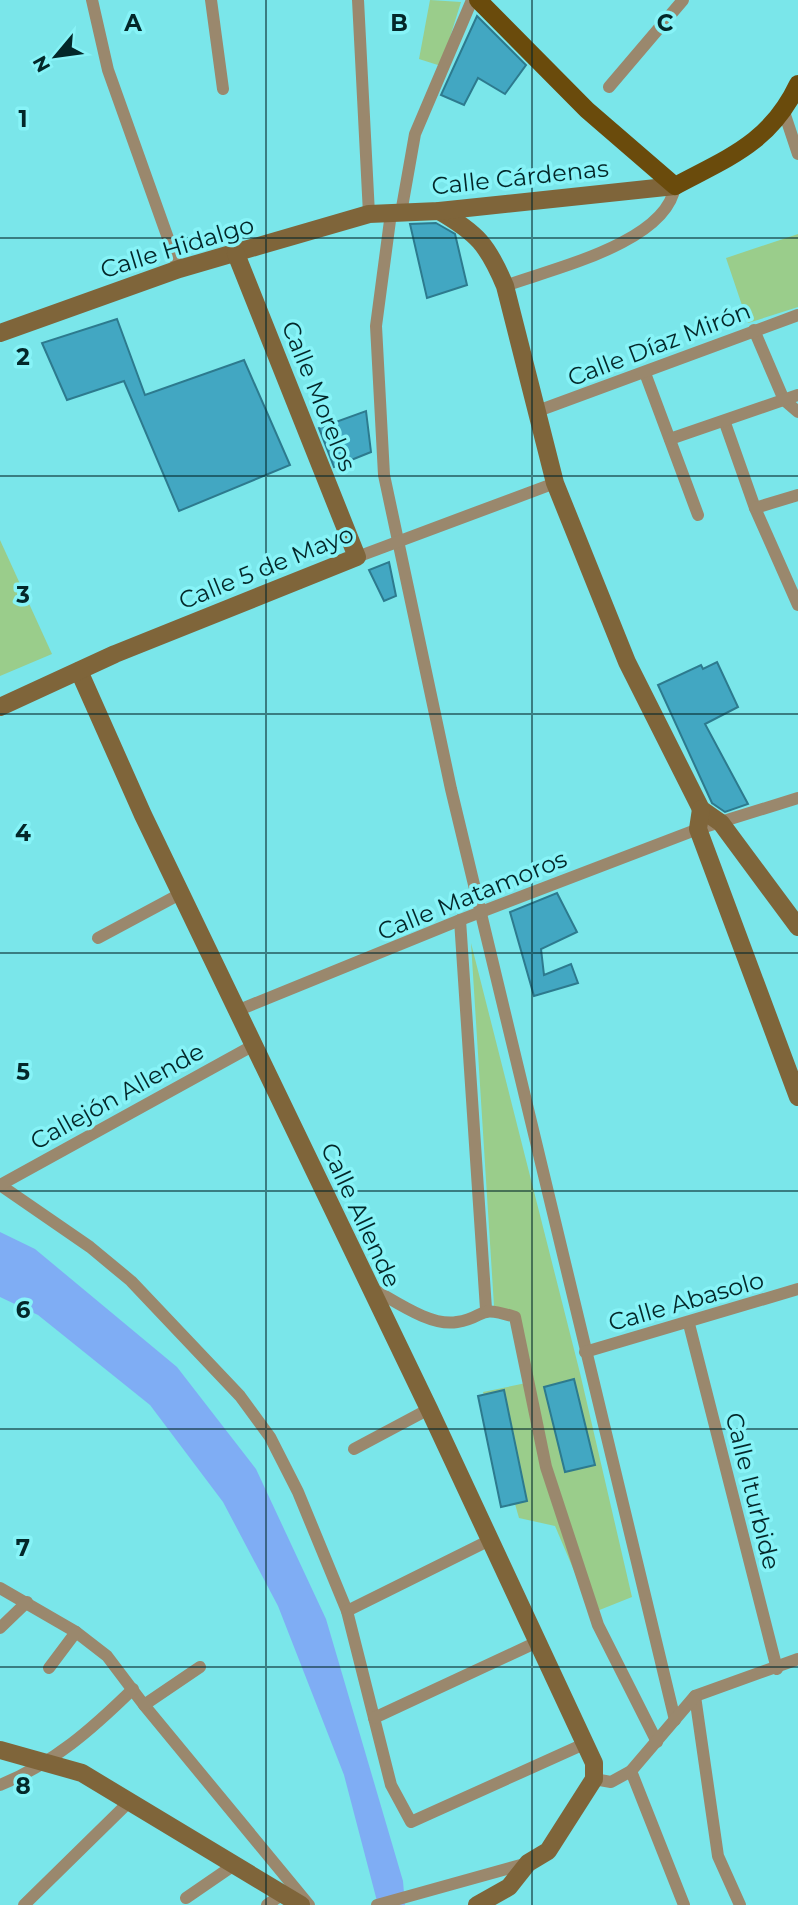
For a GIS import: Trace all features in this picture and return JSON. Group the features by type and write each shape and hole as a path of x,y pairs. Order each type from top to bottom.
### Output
{"main road":[{"path":"478,0 587,110 675,186 738,153 762,135 785,112 798,84"},
{"name":"Calle Cárdenas","path":"369,214 439,211 675,186"},
{"path":"439,211 471,229 494,260 505,286 555,483 627,662 701,809 722,823 798,927"},
{"name":"Calle Hidalgo","path":"0,333 179,269 369,214"},
{"name":"Calle Morelos","path":"236,254 357,557"},
{"name":"Calle 5 de Mayo","path":"0,706 357,557"},
{"name":"Calle Allende","path":"79,671 180,894 239,1010 367,1286 429,1409 535,1643 594,1763 594,1779"},
{"path":"701,809 698,829 798,1097"},
{"path":"0,1750 82,1773 301,1905"},
{"path":"477,1905 509,1887 528,1863 548,1851 594,1779"}],"street":[{"path":"92,0 108,70 179,269"},
{"path":"211,0 223,89"},
{"path":"358,0 369,214"},
{"path":"472,0 415,134 396,213 376,326 384,475 451,789 483,912 515,1062 675,1720"},
{"path":"609,87 683,0"},
{"path":"785,112 798,154"},
{"path":"505,286 582,261 625,239 665,210 673,197 675,186"},
{"name":"Calle Díaz Mirón","path":"535,412 798,315"},
{"path":"754,330 784,400 798,412"},
{"path":"645,373 698,515"},
{"path":"670,439 724,423 798,395"},
{"path":"724,423 755,508 798,606"},
{"name":"Calle 5 de Mayo","path":"357,557 555,483"},
{"path":"755,508 798,495"},
{"name":"Calle Matamoros","path":"239,1010 460,920 698,829 798,798"},
{"path":"98,939 180,894"},
{"path":"460,920 486,1309"},
{"name":"Callejón Allende","path":"0,1185 254,1045"},
{"path":"0,1185 90,1247 131,1281 240,1396 270,1437 298,1492 347,1611 391,1785 411,1822 583,1744"},
{"path":"367,1286 433,1320 457,1322 486,1309 514,1317 546,1467 598,1625 657,1742"},
{"name":"Calle Abasolo","path":"585,1352 689,1324 798,1289"},
{"name":"Calle Iturbide","path":"689,1324 777,1669"},
{"path":"354,1449 429,1409"},
{"path":"347,1611 490,1540"},
{"path":"0,1588 76,1632 107,1656 144,1705 309,1905"},
{"path":"0,1628 27,1602"},
{"path":"49,1668 76,1632"},
{"path":"374,1718 535,1643"},
{"path":"594,1779 611,1782 631,1772 695,1696 777,1669 798,1659"},
{"path":"144,1705 200,1667"},
{"path":"0,1785 48,1762 83,1737 133,1689"},
{"path":"695,1696 718,1856 740,1905"},
{"path":"631,1772 684,1905"},
{"path":"24,1905 129,1802"},
{"path":"377,1905 528,1863"},
{"path":"186,1898 234,1865"},
{"path":"267,1905 284,1893"}],"green space":[{"path":"430,0 461,2 441,66 419,59"},
{"path":"798,234 798,307 748,323 726,258"},
{"path":"0,540 52,654 0,676"},
{"path":"471,943 580,1373 632,1597 592,1613 555,1526 519,1518 483,1392 531,1382 517,1313 494,1306"}],"water":[{"path":"0,1232 35,1249 177,1367 256,1469 326,1619 403,1881 405,1905 378,1905 344,1775 278,1606 223,1502 150,1405 38,1315 0,1297"}],"building":[{"path":"477,16 526,65 505,94 478,78 464,105 441,95"},
{"path":"436,223 455,234 467,285 427,298 410,224"},
{"path":"117,319 145,395 244,360 290,465 179,511 124,381 67,400 42,343"},
{"path":"366,411 371,452 334,467 319,428"},
{"path":"389,562 396,596 384,601 369,570"},
{"path":"717,662 738,707 705,724 748,804 725,812 712,803 658,685 701,665 703,669"},
{"path":"557,893 577,932 541,949 544,975 571,964 578,983 534,996 510,912"},
{"path":"574,1379 595,1465 565,1472 544,1387"},
{"path":"504,1390 527,1501 501,1507 478,1396"}]}
